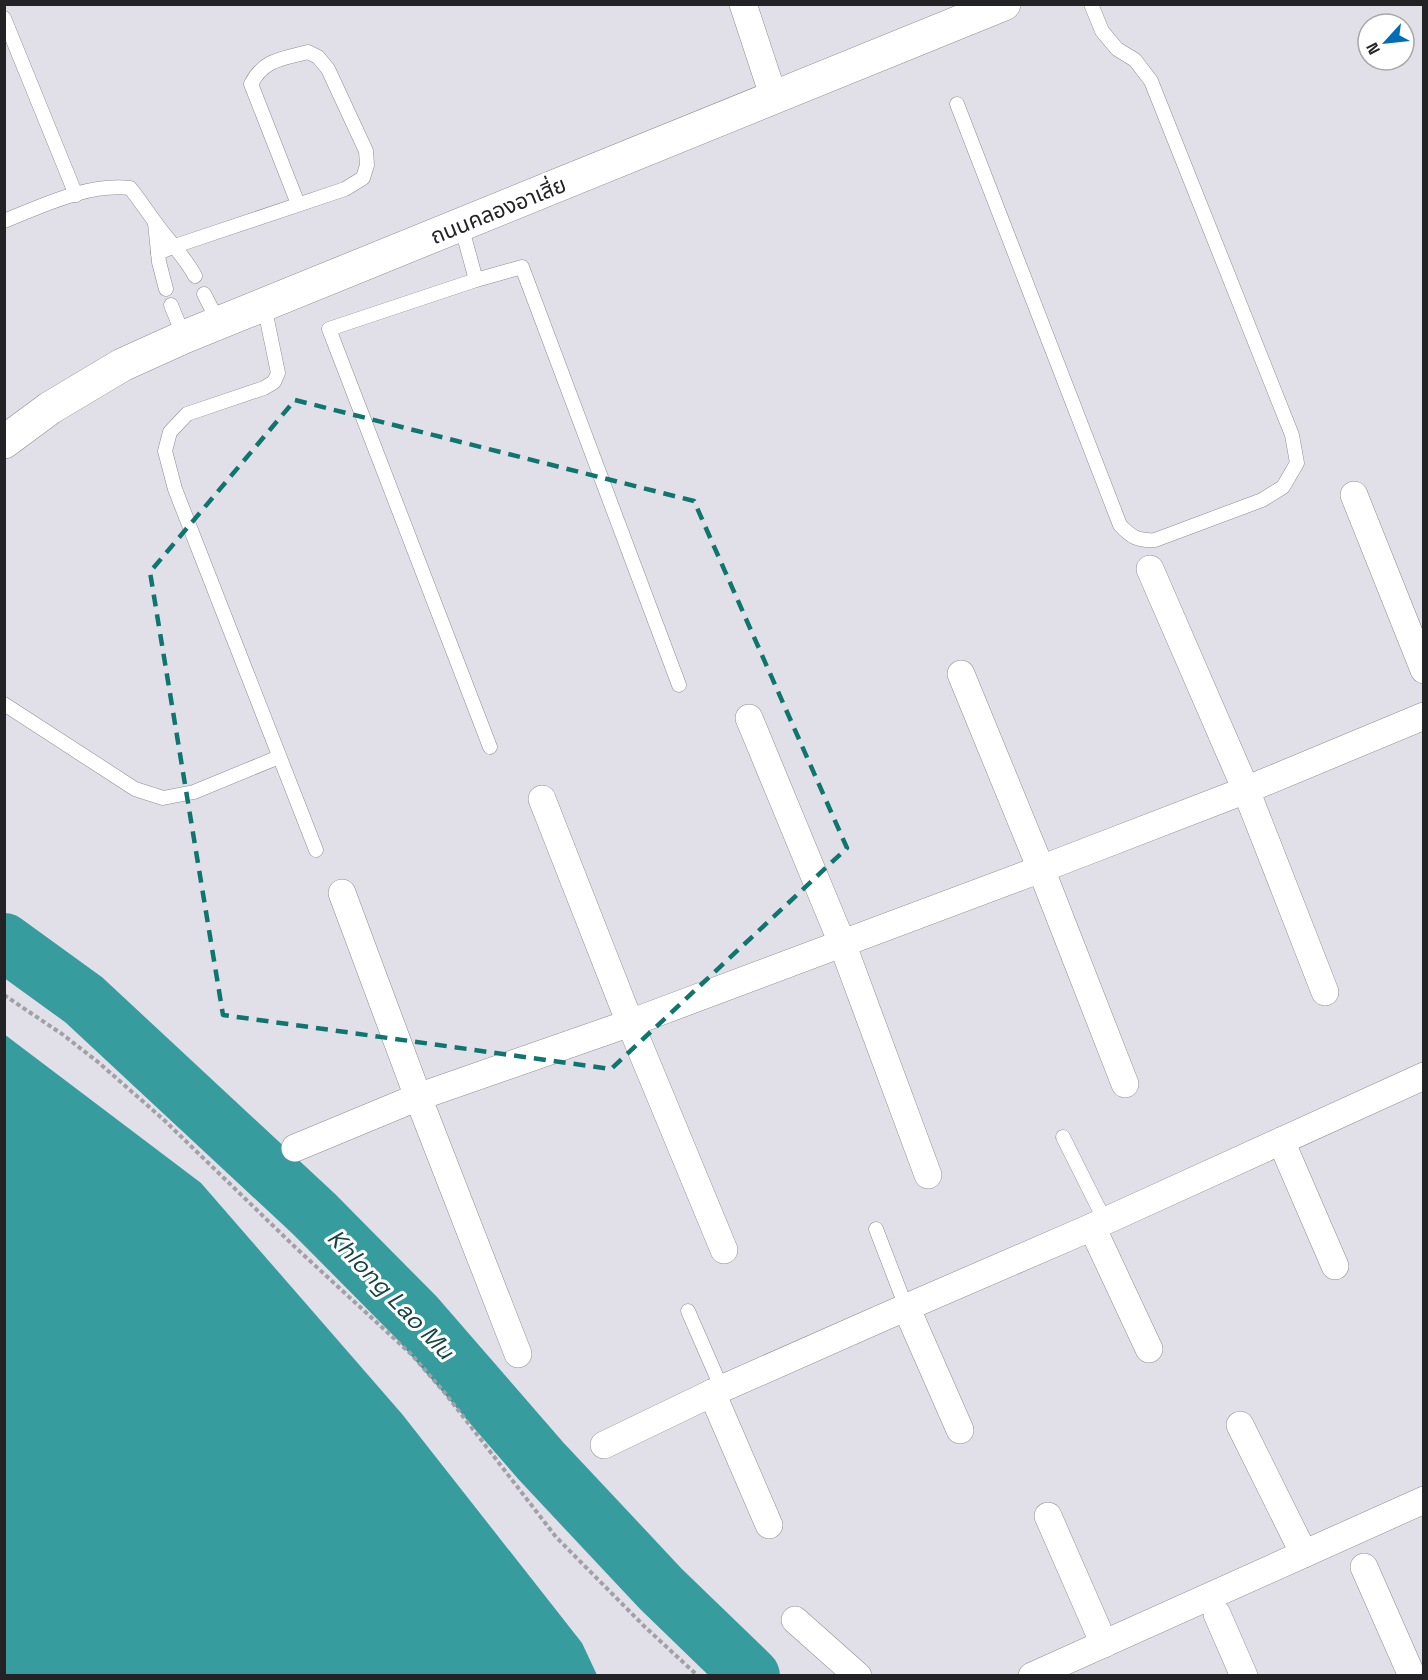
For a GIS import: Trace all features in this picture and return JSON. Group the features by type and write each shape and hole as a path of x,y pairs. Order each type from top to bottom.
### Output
{"street":[{"path":"743,4 774,98"},
{"name":"ถนนคลองอาเสี่ย","path":"4,442 50,408 122,365 184,337 211,308 264,305 1005,4"},
{"path":"1354,495 1424,670"},
{"path":"1150,568 1246,789 1325,992"},
{"path":"961,674 1041,868 1125,1084"},
{"path":"294,1148 418,1097 630,1023 1041,868 1246,789 1424,716"},
{"path":"749,718 842,943 928,1175"},
{"path":"542,799 630,1023 724,1250"},
{"path":"342,893 518,1354"},
{"path":"604,1445 717,1391 1099,1224 1424,1076"},
{"path":"1281,1141 1335,1266"},
{"path":"1099,1224 1149,1349"},
{"path":"906,1307 960,1430"},
{"path":"717,1391 769,1525"},
{"path":"1240,1425 1304,1554"},
{"path":"1048,1672 1104,1644 1424,1500"},
{"path":"1048,1516 1104,1644"},
{"path":"1364,1567 1412,1676"},
{"path":"1217,1614 1244,1676"},
{"path":"795,1620 858,1676"}],"lane":[{"path":"957,104 1120,525 1131,537 1142,541 1155,540 1262,500 1283,487 1297,463 1292,435 1156,92 1151,81 1135,60 1117,50 1102,30 1091,4"},
{"path":"4,18 76,195"},
{"path":"158,253 345,189 363,178 367,165 366,151 328,69 318,57 308,52 267,64 256,73 251,84 298,204"},
{"path":"4,221 62,197 115,186 130,188 185,259 195,276"},
{"path":"155,223 165,289"},
{"path":"461,225 476,280"},
{"path":"490,747 329,329 476,280 522,267 679,685"},
{"path":"171,305 184,337"},
{"path":"264,305 278,373 274,382 264,388 188,414 170,432 165,451 176,489 316,850"},
{"path":"4,704 135,789 163,798 194,792 279,757"},
{"path":"1062,1137 1099,1224"},
{"path":"876,1229 906,1307"},
{"path":"688,1311 717,1391"}],"path":[{"path":"4,995 98,1062 162,1119 412,1355 446,1393 556,1537 644,1626 698,1676"}],"highlighted area":[{"path":"295,400 694,501 847,848 611,1069 223,1015 150,572"}],"water":[{"path":"4,1034 201,1183 402,1414 582,1643 597,1675 5,1675"}],"waterway":[{"name":"Khlong Lao Mu","path":"4,942 84,1000 314,1214 416,1317 541,1461 661,1589 751,1676"}]}
